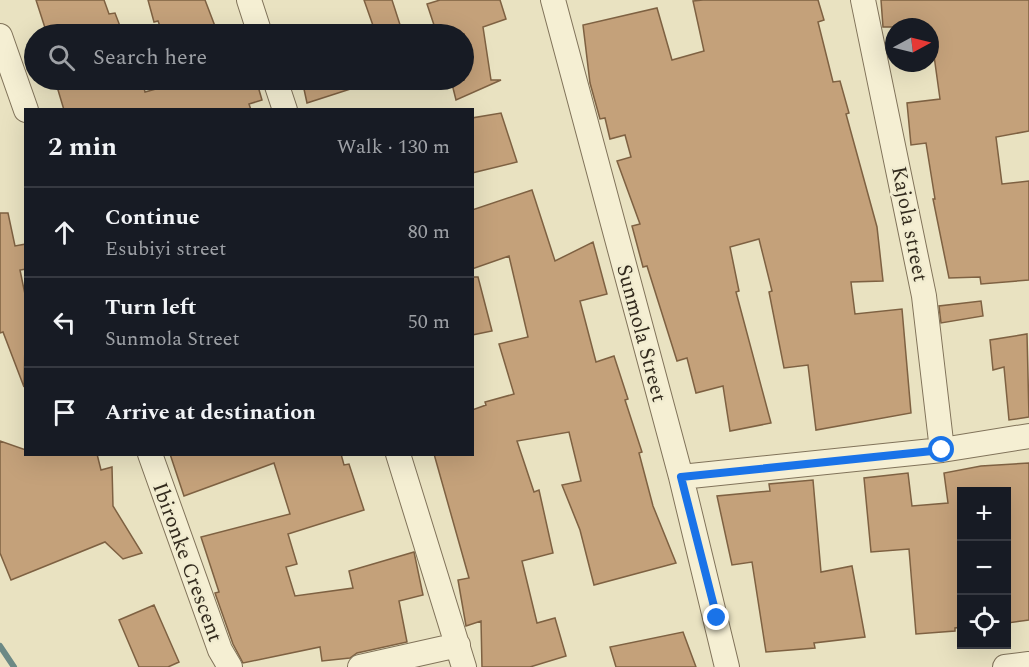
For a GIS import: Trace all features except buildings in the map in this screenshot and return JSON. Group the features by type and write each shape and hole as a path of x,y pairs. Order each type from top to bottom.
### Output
{"street":[{"path":"249,0 257,24"},
{"name":"Sunmola Street","path":"553,0 681,477 727,667"},
{"name":"Kajola street","path":"863,0 924,296 942,450"},
{"path":"0,36 25,108"},
{"path":"278,90 284,108"},
{"path":"681,477 942,450 1029,436"},
{"name":"Ibironke Crescent","path":"151,456 220,650 230,667"},
{"path":"360,667 461,656 399,456"},
{"path":"1005,667 1029,664"}],"waterway":[{"path":"0,646 14,667"}],"route":[{"path":"717,618 681,477 942,450"}]}
